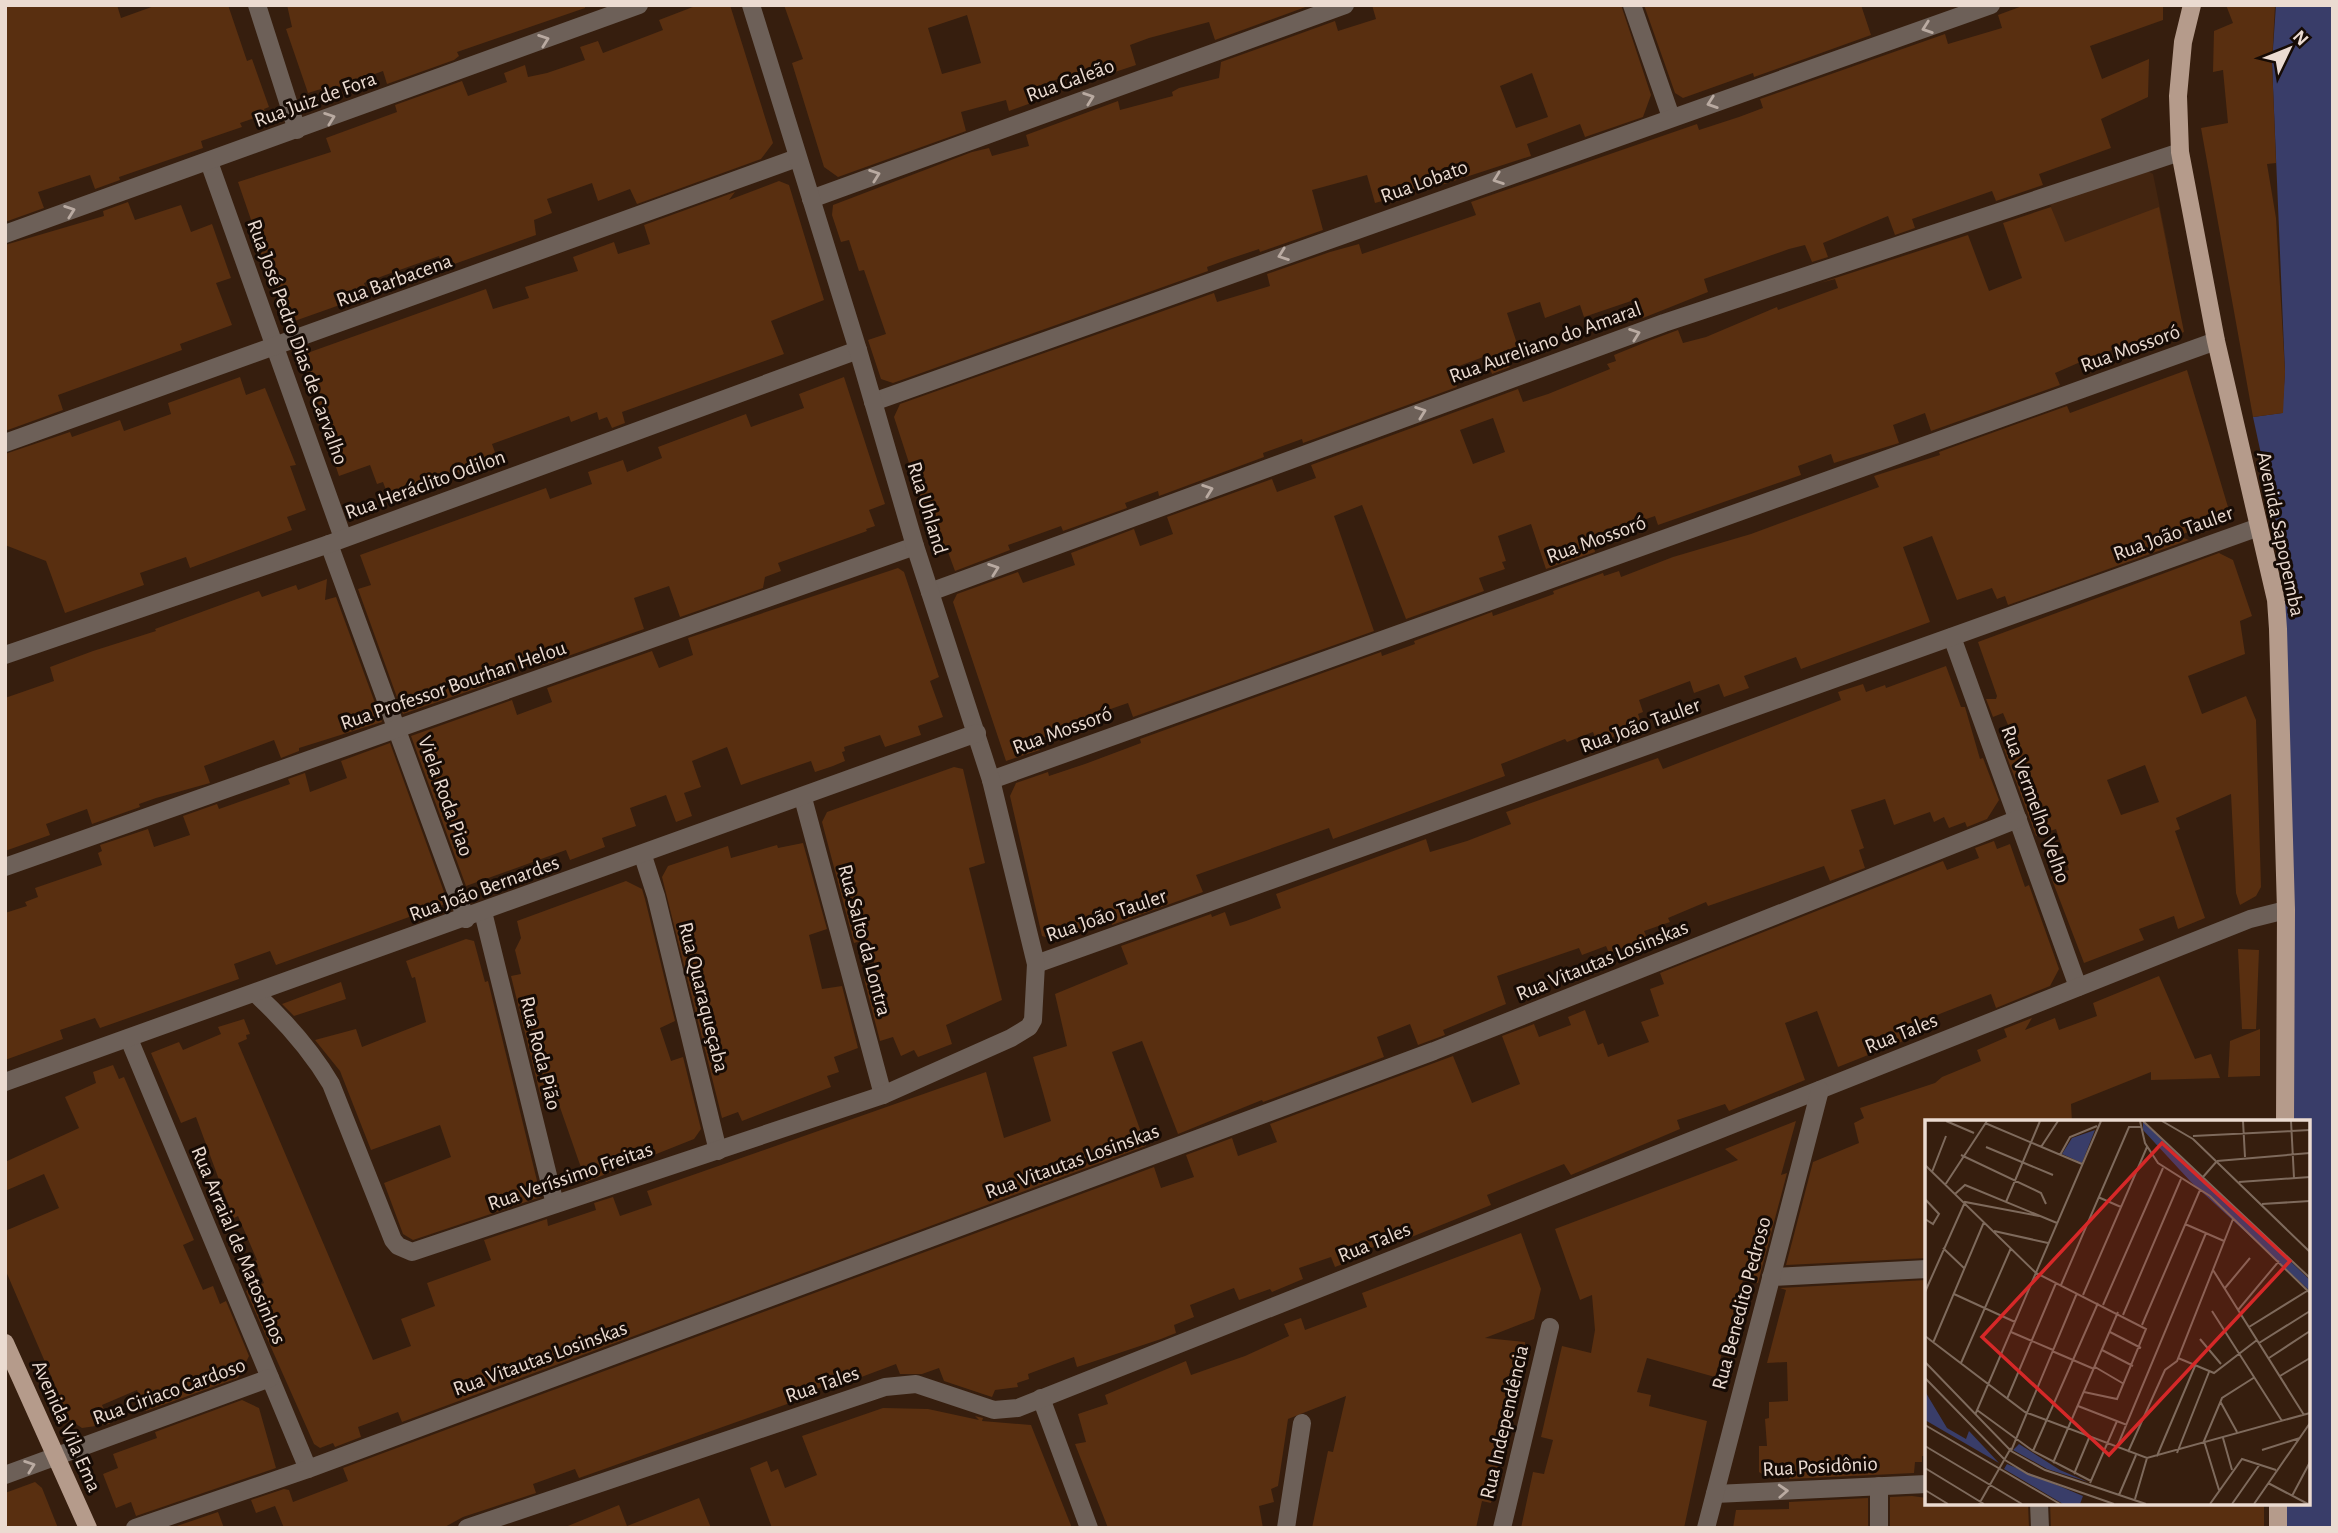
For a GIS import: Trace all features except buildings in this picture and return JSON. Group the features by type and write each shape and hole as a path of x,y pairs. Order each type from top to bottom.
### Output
{"main road":[{"name":"Avenida Sapopemba","path":"2192,5 2183,42 2178,96 2180,152 2216,341 2276,600 2286,910 2285,1120"},
{"name":"Avenida Vila Ema","path":"5,1343 88,1528"},
{"path":"2278,1505 2278,1528"}],"street":[{"path":"257,5 297,130"},
{"name":"Rua Juiz de Fora","path":"5,234 639,5"},
{"name":"Rua Uhland","path":"751,5 858,350 915,546 991,780 1036,964 1036,1012 1029,1027"},
{"name":"Rua Galeão","path":"811,198 1345,5"},
{"path":"1632,5 1671,117"},
{"name":"Rua Lobato","path":"873,402 1991,5"},
{"name":"Rua Aureliano do Amaral","path":"930,592 1664,323 2180,152"},
{"name":"Rua Barbacena","path":"5,443 797,158"},
{"name":"Rua José Pedro Dias de Carvalho","path":"209,162 275,348 397,728"},
{"name":"Rua Mossoró","path":"991,780 2216,341"},
{"name":"Rua Heráclito Odilon","path":"5,655 336,541 858,350"},
{"name":"Rua João Tauler","path":"1036,964 2259,527"},
{"name":"Rua Professor Bourhan Helou","path":"5,867 915,546"},
{"name":"Rua Vermelho Velho","path":"1952,637 2078,987"},
{"name":"Viela Roda Piao","path":"397,728 466,919"},
{"name":"Rua João Bernardes","path":"5,1082 643,856 977,733"},
{"name":"Rua Salto da Lontra","path":"803,798 883,1095"},
{"name":"Rua Vitautas Losinskas","path":"135,1528 308,1469 1434,1051 2018,819"},
{"name":"Rua Quaraqueçaba","path":"643,856 656,896 718,1151"},
{"name":"Rua Tales","path":"467,1528 885,1387 916,1384 994,1410 1018,1408 2250,919 2286,910"},
{"name":"Rua Roda Pião","path":"483,912 555,1204"},
{"name":"Rua Veríssimo Freitas","path":"256,994 280,1017 331,1084 387,1227 398,1247 412,1252 422,1251 883,1095 1029,1027"},
{"name":"Rua Arraial de Matosinhos","path":"129,1039 308,1469"},
{"name":"Rua Benedito Pedroso","path":"1706,1528 1820,1090"},
{"path":"1771,1277 1925,1269"},
{"name":"Rua Independência","path":"1502,1528 1550,1327"},
{"name":"Rua Ciriaco Cardoso","path":"5,1475 270,1378"},
{"path":"1041,1398 1089,1528"},
{"path":"1286,1528 1302,1423"},
{"name":"Rua Posidônio","path":"1715,1494 1925,1484"},
{"path":"1879,1528 1880,1486"},
{"path":"2039,1505 2040,1528"}],"shaded area":[{"path":"2276,5 2333,5 2333,1528 2277,1528 2277,1505 2310,1505 2310,1120 2280,1120 2285,565 2253,417 2282,413 2285,372 2272,63"},
{"path":"2147,171 2153,174 2169,252 2078,284 2050,204"}]}
